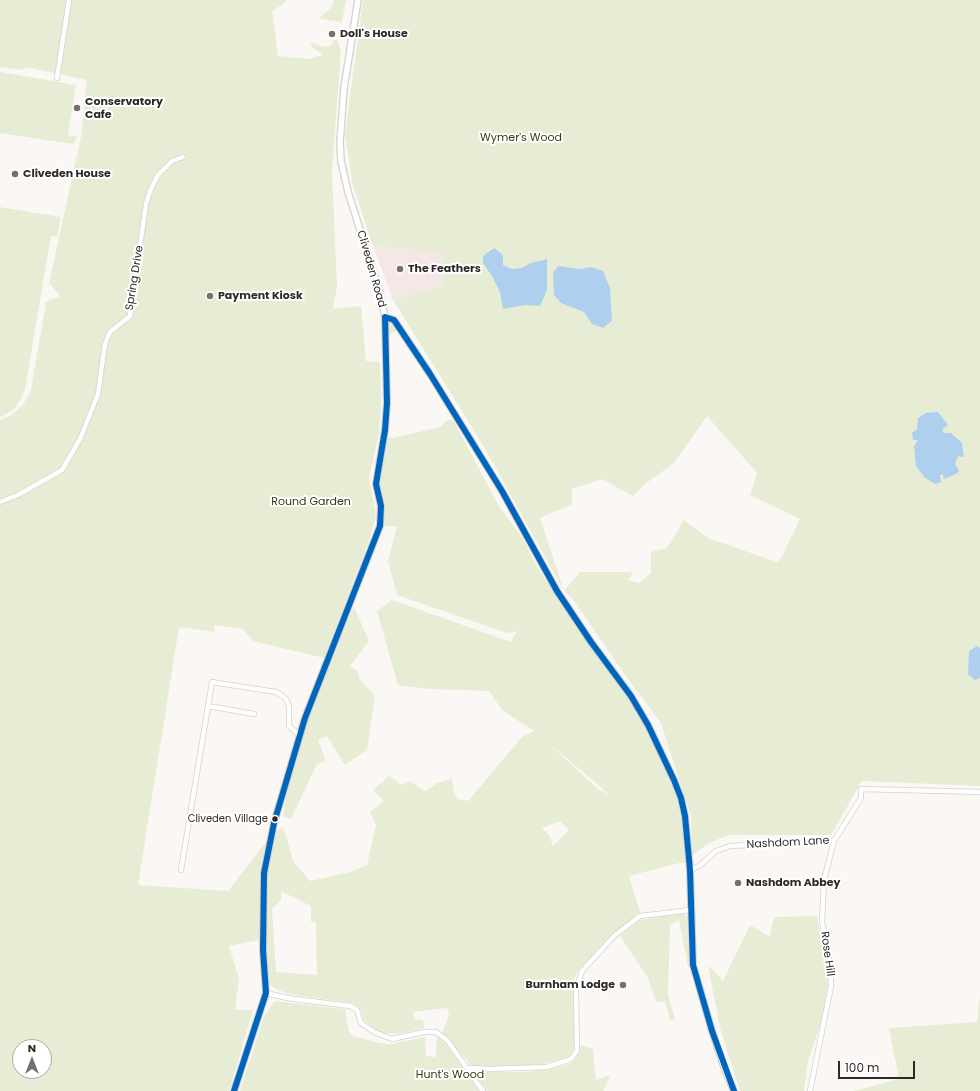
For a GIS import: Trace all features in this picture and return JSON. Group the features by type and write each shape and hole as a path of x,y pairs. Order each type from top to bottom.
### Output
{"street":[{"path":"57,78 68,0"},
{"name":"Cliveden Road","path":"234,1091 266,993 263,950 264,873 274,823 300,736 380,526 381,506 376,484 385,430 387,403 385,317 378,286 348,192 341,160 340,142 344,88 358,0"},
{"name":"Spring Drive","path":"0,502 18,495 62,470 80,439 98,394 105,344 110,332 130,316 146,204 150,191 158,175 172,161 183,158"},
{"path":"385,317 394,320 430,374 502,491 557,591 591,642 631,696 648,725 681,798 685,816 690,870 694,965 712,1031 726,1073 734,1091"},
{"path":"181,870 212,682 276,692 286,699 289,706 289,726 300,736"},
{"path":"208,706 254,714"},
{"name":"Nashdom Lane","path":"690,870 699,866 716,851 730,846 834,841 861,798 861,789 980,792"},
{"name":"Rose Hill","path":"810,1091 831,986 830,964 822,922 824,880 834,841"},
{"path":"467,1068 488,1070 547,1067 571,1059 577,1051 576,989 582,970 615,935 640,916 691,910"},
{"path":"266,993 287,998 350,1006 357,1010 361,1023 374,1032 392,1039 424,1032 436,1032 447,1040 482,1091"}],"shaded area":[{"path":"373,246 442,253 444,284 393,300"}],"green space":[{"name":"Round Garden","path":"0,0 286,0 285,3 272,11 278,56 308,59 323,55 312,47 310,41 316,45 325,47 332,45 333,40 337,40 341,50 332,171 337,286 333,309 361,306 366,361 380,362 381,401 379,434 369,478 376,515 369,541 324,658 253,641 243,629 215,625 214,632 179,627 138,885 228,891 266,842 260,874 260,940 229,946 239,979 235,1010 253,1010 229,1091 0,1091 0,420 10,416 23,405 31,390 46,302 60,296 49,283 81,137 87,80 25,67 23,70 0,67"},
{"path":"334,0 346,0 342,22 321,19 320,17 331,8"},
{"name":"Wymer's Wood","path":"363,0 980,0 980,786 862,781 831,835 728,835 707,844 692,856 691,817 661,723 625,675 573,599 564,591 483,445 393,300 444,284 442,253 373,246 353,186 345,134","holes":["707,416 757,473 750,495 800,519 781,558 777,562 708,538 684,520 667,548 651,552 651,573 639,583 628,580 633,572 580,572 564,591 540,518 572,504 572,489 602,479 633,496 645,484 674,463"]},
{"path":"0,72 76,85 68,135 78,137 73,144 0,133"},
{"path":"0,207 61,217 57,237 51,236 25,389 21,399 13,410 0,417"},
{"path":"392,322 397,331 389,334 389,323"},
{"path":"448,420 453,420 499,506 523,539 536,565 594,653 634,705 650,732 674,789 682,817 685,863 679,863 629,876 641,915 638,913 581,967 574,978 575,1047 570,1057 536,1066 472,1066 442,1033 449,1015 447,1008 413,1012 414,1019 423,1020 424,1028 398,1034 379,1032 364,1020 361,1010 353,1003 288,994 272,987 267,980 266,875 277,831 281,828 284,829 293,861 310,881 350,872 367,865 376,825 370,812 384,801 373,790 389,776 402,785 410,781 425,791 437,783 452,779 454,792 458,799 468,801 522,737 534,731 502,710 489,691 430,689 398,685 377,611 392,600 511,642 517,631 507,633 397,595 388,561 397,526 381,526 380,478 388,437 393,438 440,427","holes":["545,740 602,788 611,799 602,790 600,791","560,821 569,830 553,846 549,835 542,828","281,891 311,906 311,922 316,922 317,975 276,972 272,909 281,900"]},
{"path":"354,607 369,641 350,666 358,671 359,678 375,696 367,750 345,765 327,736 318,740 326,761 317,764 291,819 283,816 297,728"},
{"path":"679,913 684,914 687,918 691,966 688,967 679,920 670,925 668,995 675,1019 670,1021 665,1001 656,1002 648,978 620,936 640,920"},
{"path":"817,916 828,987 821,1022 808,1061 804,1091 740,1091 720,1028 708,965 723,981 750,925 770,937 774,917"},
{"path":"980,995 980,1091 854,1091 899,1079 889,1028 977,1022"},
{"name":"Hunt's Wood","path":"275,1001 345,1009 349,1032 353,1036 380,1043 391,1044 425,1037 426,1056 436,1057 437,1035 453,1052 479,1091 240,1091 264,1016"},
{"path":"581,1045 593,1049 596,1080 611,1075 603,1091 487,1091 473,1072 529,1072 569,1064 575,1060"}],"water":[{"path":"494,248 503,255 503,265 512,269 522,268 531,263 547,259 547,290 540,306 525,305 503,309 500,292 483,263 483,256"},
{"path":"558,266 579,269 591,267 603,271 610,288 612,321 603,328 592,324 584,312 561,303 554,295 553,273"},
{"path":"938,412 948,425 942,430 944,433 951,433 962,443 964,457 958,456 955,464 959,471 956,474 944,479 943,475 940,475 941,482 935,484 925,478 916,466 914,446 918,440 913,440 912,433 917,429 918,418 926,413"},
{"path":"977,646 980,648 980,678 975,680 968,674 969,651"}],"transit line":[{"path":"385,317 394,320 430,374 502,491 557,591 591,642 631,696 648,725 674,780 681,798 685,816 690,870 693,965 712,1031 734,1091"},
{"path":"234,1091 266,993 263,950 264,873 274,823 305,718 380,526 381,506 376,484 385,430 387,403 385,317"}],"place":[{"name":"Doll's House","path":"332,34"},
{"name":"Conservatory Cafe","path":"77,108"},
{"name":"Cliveden House","path":"15,174"},
{"name":"The Feathers","path":"400,269"},
{"name":"Payment Kiosk","path":"210,296"},
{"name":"Cliveden Village","path":"275,819"},
{"name":"Nashdom Abbey","path":"738,883"},
{"name":"Burnham Lodge","path":"623,985"}]}
